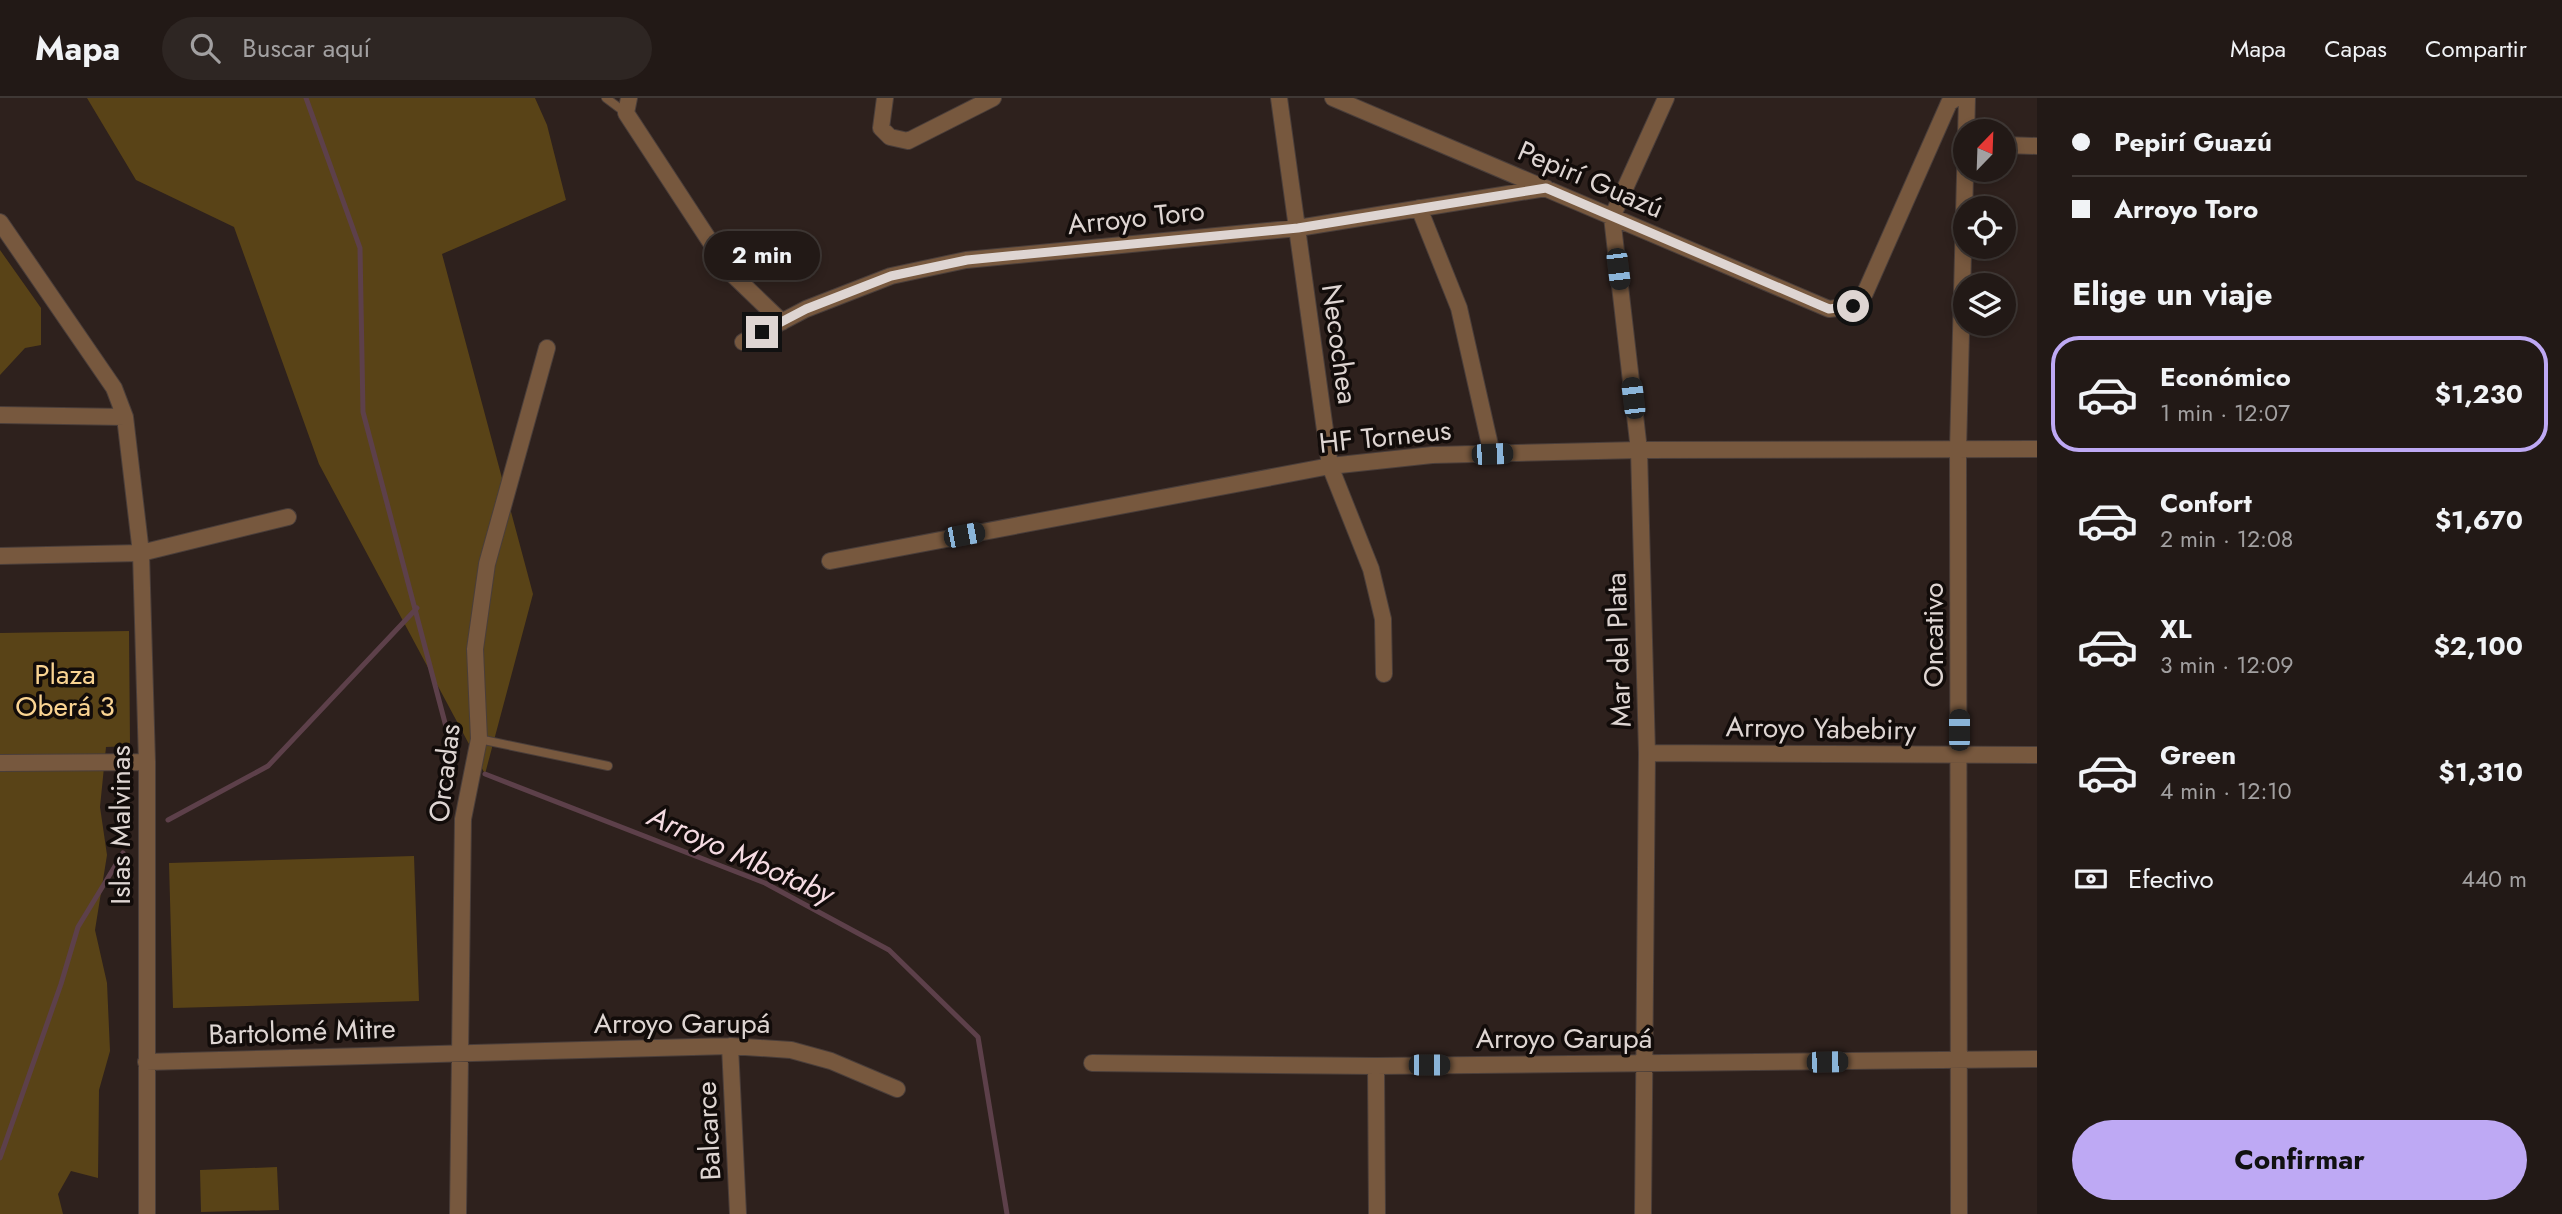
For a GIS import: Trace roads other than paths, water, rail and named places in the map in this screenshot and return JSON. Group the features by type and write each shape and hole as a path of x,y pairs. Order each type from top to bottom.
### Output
{"street":[{"path":"885,98 881,128 890,137 908,141 993,98"},
{"name":"Necochea","path":"1279,98 1330,466 1371,569 1383,619 1384,674"},
{"name":"Pepirí Guazú","path":"1333,98 1829,309 1853,306 1865,293 1949,103 1956,98"},
{"path":"1612,217 1666,98"},
{"name":"Oncativo","path":"1966,119 1967,98"},
{"path":"627,106 730,272 782,322"},
{"path":"2016,145 2037,146"},
{"name":"Oncativo","path":"1959,1214 1958,450 1964,182"},
{"name":"Arroyo Toro","path":"743,342 806,309 891,276 967,260 1298,228 1546,188"},
{"path":"1419,208 1460,308 1492,454"},
{"name":"Mar del Plata","path":"1612,217 1639,450 1647,753 1642,1064 1643,1214"},
{"name":"Islas Malvinas","path":"0,222 114,388 125,417 141,553 147,762 147,1214"},
{"name":"Orcadas","path":"458,1214 463,819 479,739 475,649 487,564 547,348"},
{"path":"0,415 125,417"},
{"name":"HF Torneus","path":"830,561 1330,466 1432,455 1639,450 2037,449"},
{"path":"0,556 141,553 288,517"},
{"name":"Arroyo Yabebiry","path":"1647,753 2037,755"},
{"path":"0,763 147,762"},
{"name":"Arroyo Garupá","path":"460,1053 730,1046 791,1050 831,1061 897,1089"},
{"name":"Balcarce","path":"730,1046 738,1214"},
{"name":"Bartolomé Mitre","path":"146,1062 460,1053"},
{"name":"Arroyo Garupá","path":"1092,1063 1376,1066 2037,1059"},
{"path":"1376,1066 1377,1214"}],"lane":[{"path":"606,98 627,106"},
{"path":"479,739 608,766"}],"waterway":[{"name":"Arroyo Mbotaby","path":"306,98 360,248 363,412 454,757"},
{"path":"168,820 268,766 417,608"},
{"name":"Arroyo Mbotaby","path":"485,774 765,883 889,950 978,1037 1007,1214"},
{"path":"0,1158 61,984 78,927 123,853"}],"park label":[{"name":"Plaza Oberá 3","path":"65,690"}]}
